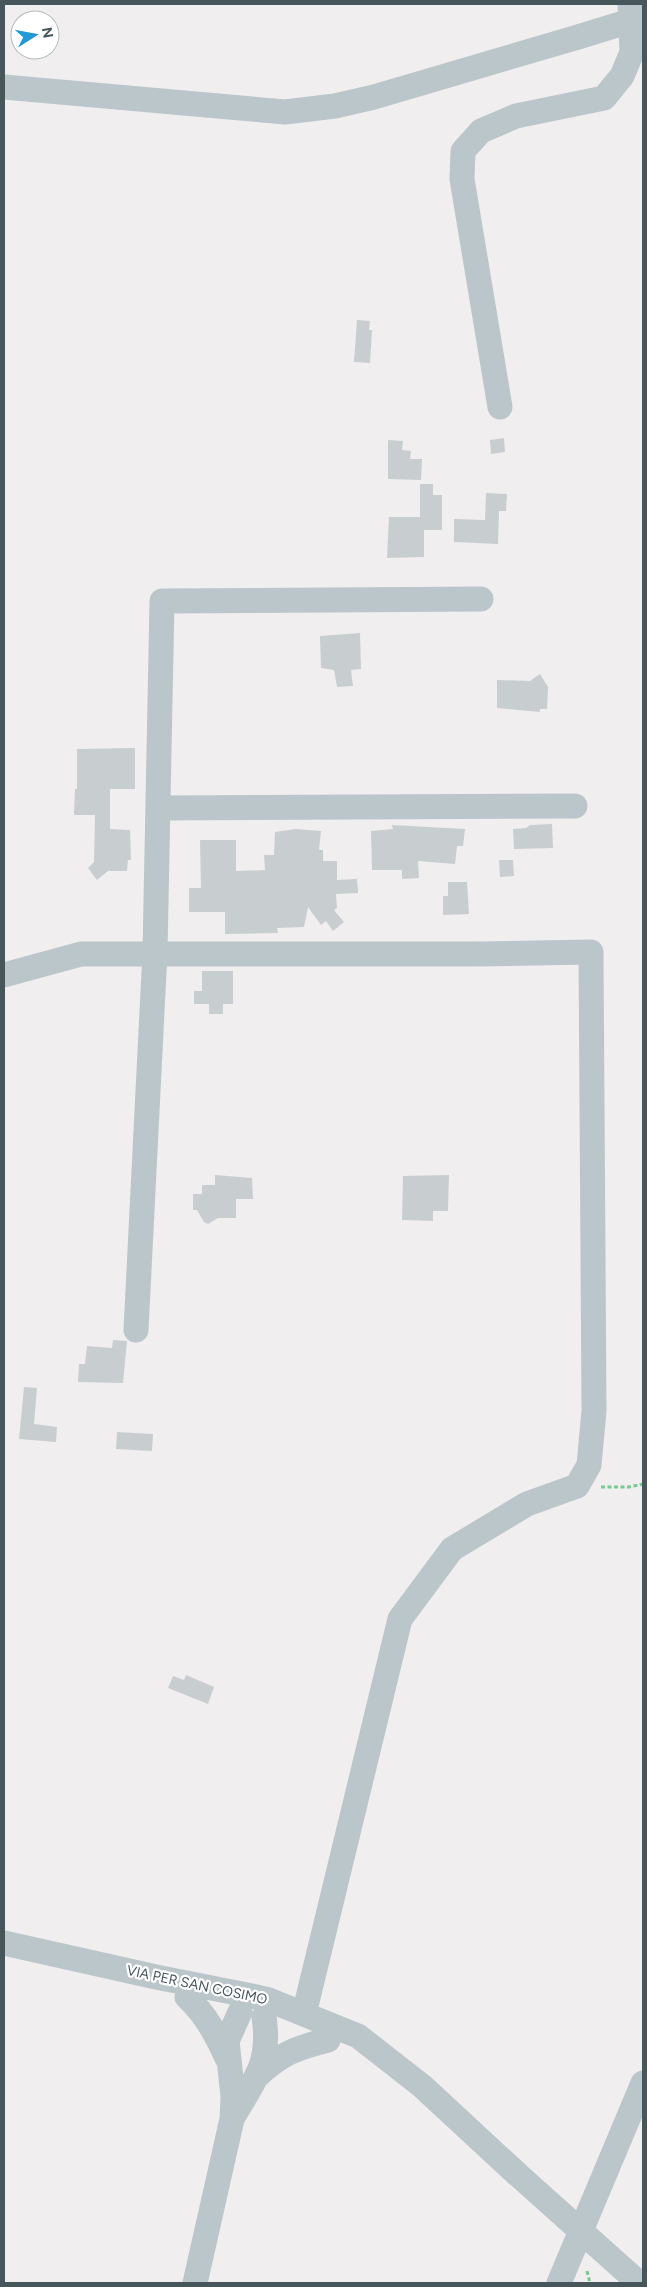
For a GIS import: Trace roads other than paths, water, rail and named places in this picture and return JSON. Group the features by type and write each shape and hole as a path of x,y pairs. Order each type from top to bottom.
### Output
{"street":[{"path":"500,407 462,179 463,151 482,131 516,116 604,98 622,76 632,52 630,4"},
{"path":"4,88 285,112 335,106 374,98 643,17"},
{"path":"136,1330 155,952 162,601 481,598"},
{"path":"158,808 574,806"},
{"path":"4,975 81,954 155,952 478,954 592,952 594,1411 589,1465 578,1486 527,1504 452,1549 400,1619 304,2014"},
{"name":"VIA PER SAN COSIMO","path":"4,1943 252,1996 304,2014 358,2036 422,2086 639,2283"},
{"path":"186,1997 202,2012 227,2058"},
{"path":"195,2283 232,2119 233,2096 227,2058 227,2041 252,2014 268,2039 265,2057 232,2119"},
{"path":"256,2077 276,2059 302,2047 328,2040"},
{"path":"559,2283 643,2083"}]}
